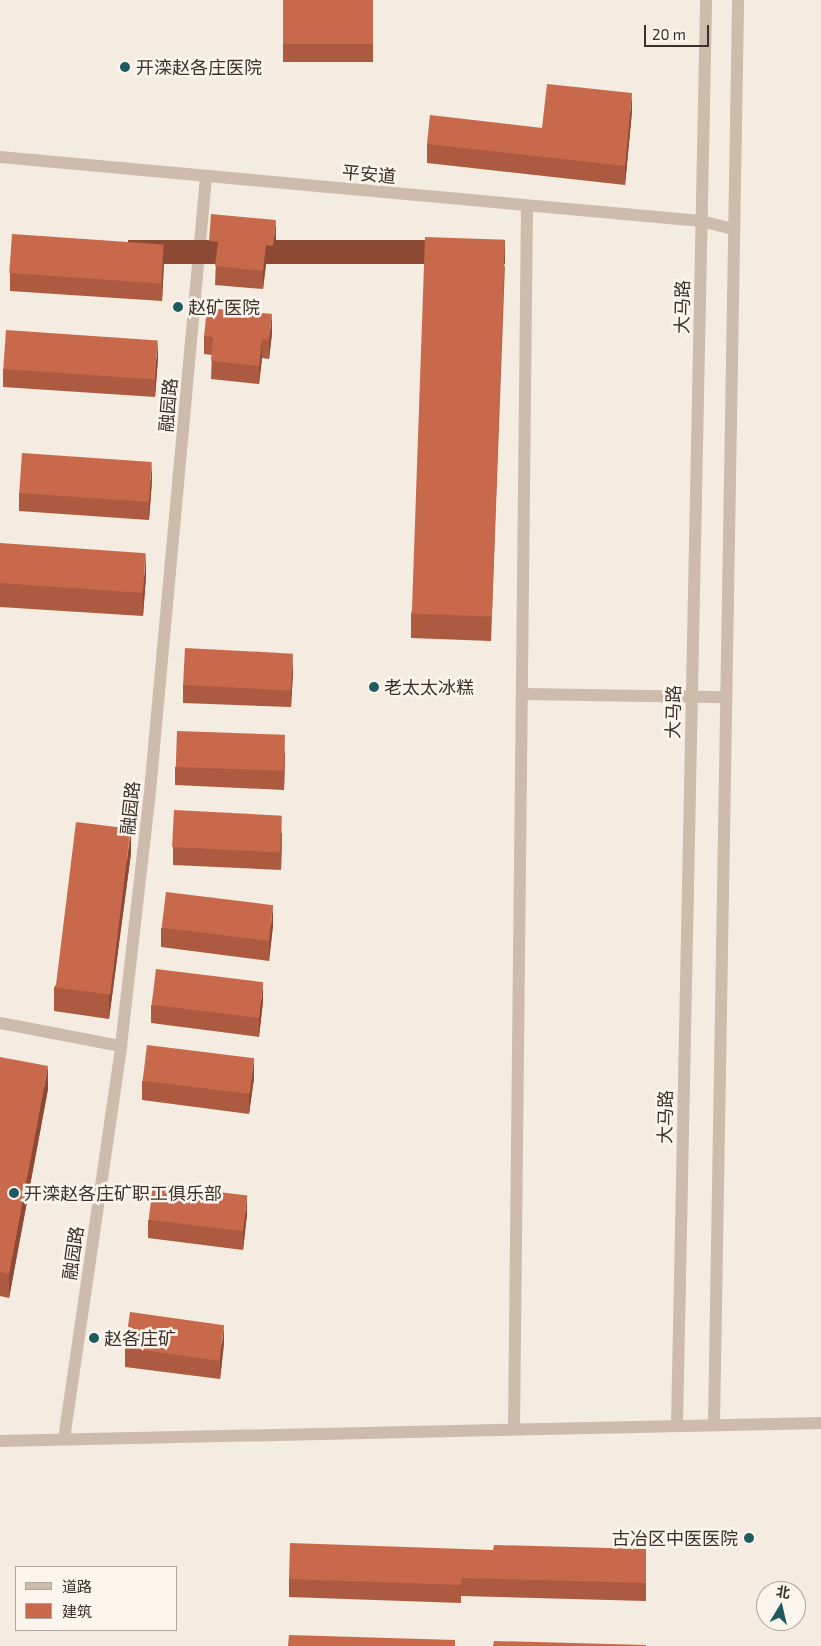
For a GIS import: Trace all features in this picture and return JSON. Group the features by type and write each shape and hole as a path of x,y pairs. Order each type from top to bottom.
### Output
{"street":[{"name":"大马路","path":"677,1425 706,0"},
{"path":"714,1424 738,0"},
{"name":"平安道","path":"0,157 701,221 733,229"},
{"name":"融园路","path":"64,1439 120,1046 149,802 206,177"},
{"path":"514,1428 527,206"},
{"path":"522,694 725,697"},
{"path":"0,1023 120,1046"},
{"path":"0,1441 514,1428 821,1424"}],"building":[{"path":"283,0 373,0 373,44 283,44"},
{"path":"547,84 632,93 625,166 427,144 430,115 542,128"},
{"path":"211,214 276,220 273,246 266,245 263,271 215,266 218,242 209,241"},
{"path":"12,234 164,245 161,284 9,273"},
{"path":"425,237 505,240 492,617 412,614"},
{"path":"207,308 272,314 269,340 262,339 259,366 211,361 213,337 204,336"},
{"path":"6,330 158,341 155,380 3,369"},
{"path":"22,453 152,462 149,502 19,493"},
{"path":"0,543 146,553 143,593 0,583"},
{"path":"185,648 293,654 291,691 183,685"},
{"path":"177,731 285,735 284,771 176,767"},
{"path":"174,810 282,816 280,853 172,847"},
{"path":"76,822 131,829 110,994 56,988"},
{"path":"166,892 273,905 269,941 162,928"},
{"path":"156,969 263,982 259,1018 152,1005"},
{"path":"147,1045 254,1058 250,1094 143,1081"},
{"name":"开滦赵各庄矿职工俱乐部","path":"0,1057 48,1066 9,1274 0,1272"},
{"path":"153,1184 247,1196 243,1231 149,1220"},
{"path":"130,1312 224,1325 219,1361 125,1348"},
{"path":"290,1543 493,1550 494,1545 646,1549 646,1583 461,1578 461,1585 289,1579"},
{"path":"289,1635 455,1640 455,1646 288,1646"},
{"path":"494,1641 646,1645 646,1646 493,1646"}],"place":[{"name":"开滦赵各庄医院","path":"125,67"},
{"name":"赵矿医院","path":"178,307"},
{"name":"老太太冰糕","path":"374,687"},
{"name":"开滦赵各庄矿职工俱乐部","path":"14,1193"},
{"name":"赵各庄矿","path":"94,1338"},
{"name":"古冶区中医医院","path":"749,1538"}]}
